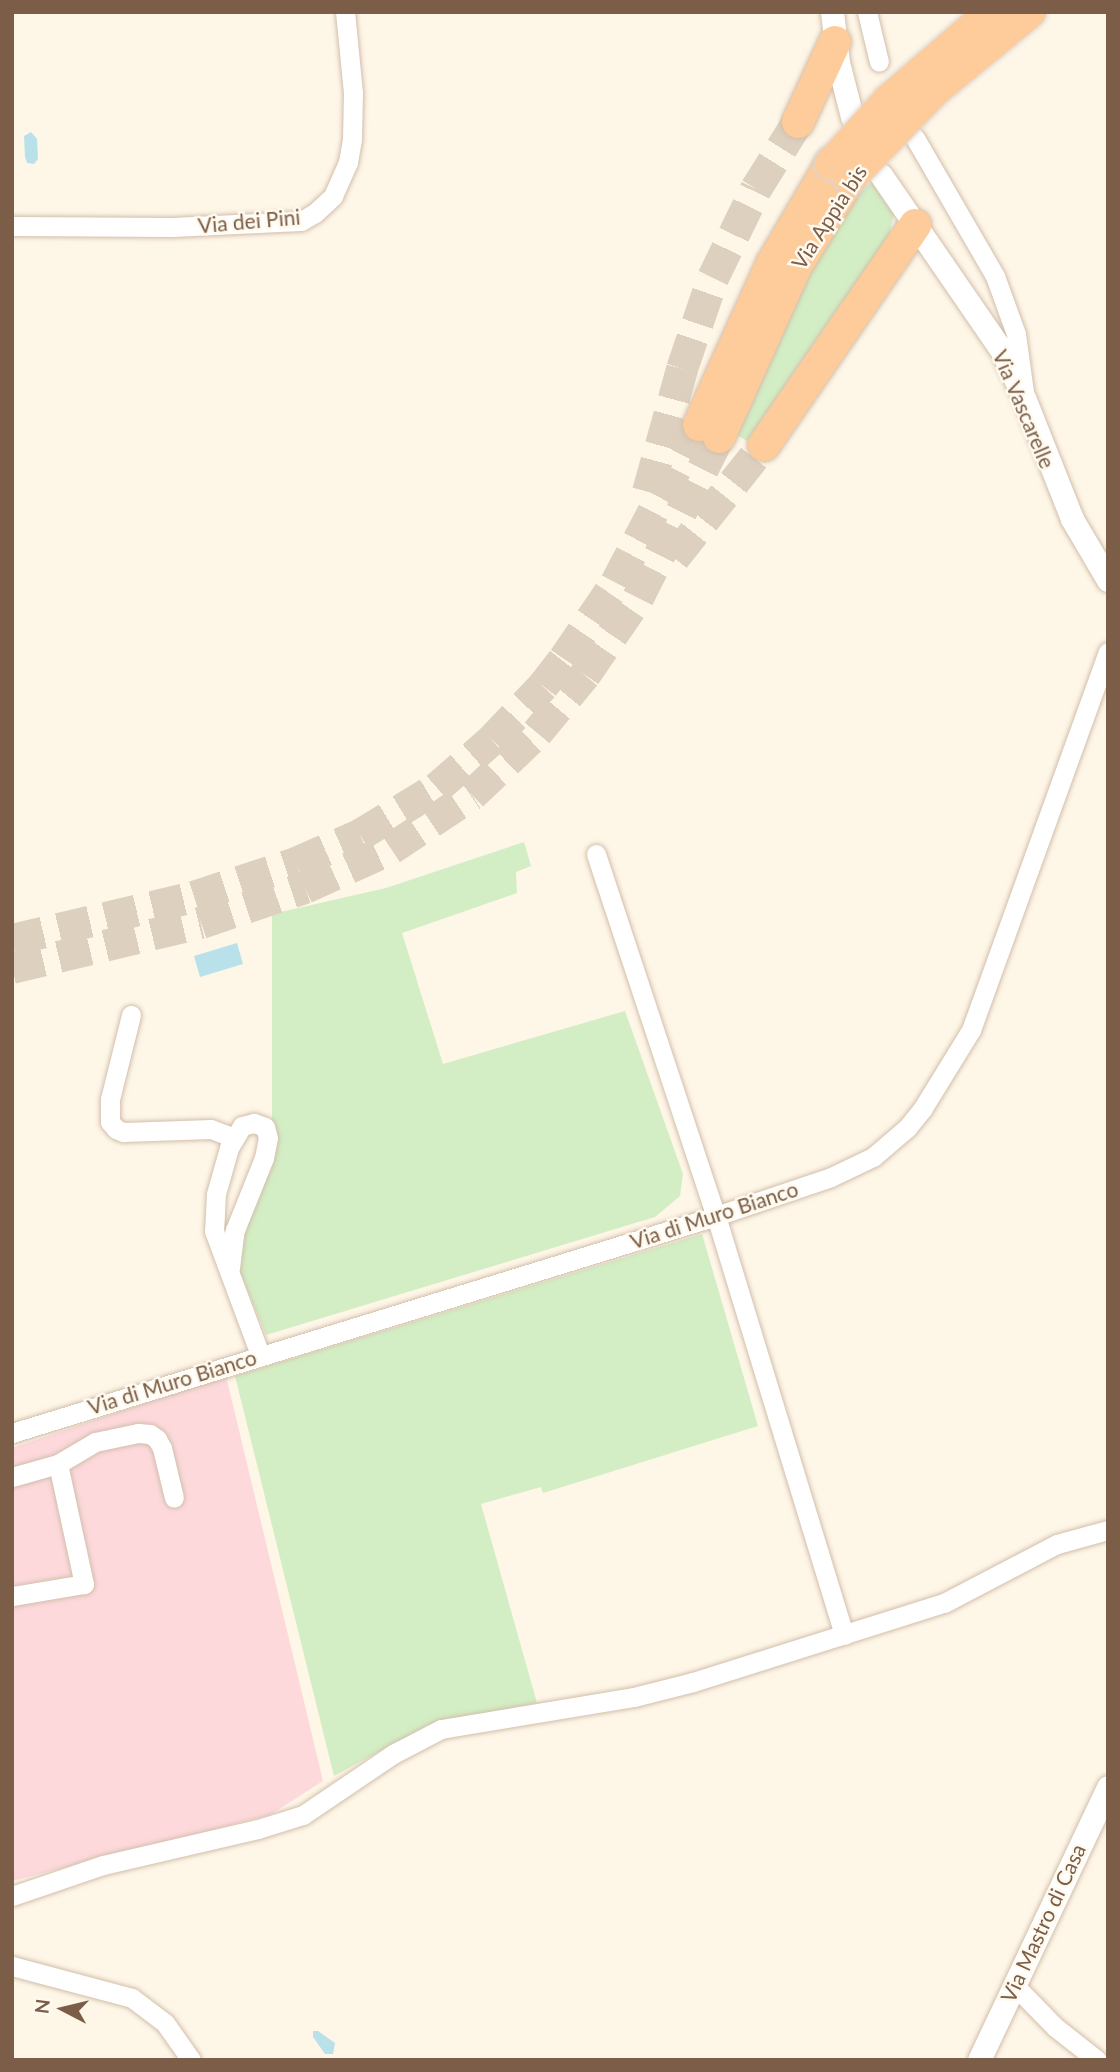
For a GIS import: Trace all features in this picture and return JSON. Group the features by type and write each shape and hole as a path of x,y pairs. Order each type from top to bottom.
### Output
{"highway":[{"name":"Via Appia bis","path":"709,431 796,266 841,171 889,100 991,12"},
{"name":"Via Appia bis","path":"841,171 1030,12"},
{"path":"798,122 833,27"},
{"path":"764,445 915,225"}],"street":[{"name":"Via dei Pini","path":"12,226 185,226 301,220 315,213 333,196 348,162 352,139 353,93 345,12"},
{"path":"867,12 878,62"},
{"path":"833,27 852,117"},
{"path":"915,138 981,249 1007,303 1021,357 1025,400"},
{"name":"Via Vascarelle","path":"881,175 965,293 1002,351 1025,400 1072,519 1108,580"},
{"name":"Via di Muro Bianco","path":"12,1433 716,1216 861,1164 907,1128 935,1092 975,1022 1108,652"},
{"path":"596,854 716,1216 844,1635"},
{"path":"131,1016 110,1099 110,1122 123,1132 211,1129 234,1138"},
{"path":"230,1268 235,1230 264,1158 268,1138 265,1127 254,1123 242,1126 234,1138 216,1194 214,1231 230,1268 260,1355"},
{"path":"12,1477 58,1464 95,1442 138,1433 150,1434 157,1438 162,1448 174,1498"},
{"path":"12,1596 84,1584 58,1464"},
{"path":"12,1896 103,1865 265,1827 303,1815 393,1754 441,1729 648,1694 944,1603 1056,1544 1108,1530"},
{"name":"Via Mastro di Casa","path":"979,2060 1108,1787"},
{"path":"12,1966 132,1998 165,2023 191,2060"},
{"path":"1014,1985 1055,2027 1097,2060"}],"shaded area":[{"path":"226,1376 323,1781 270,1815 12,1881 12,1448"}],"green space":[{"path":"875,177 894,214 886,249 840,305 747,441 736,435 812,265 840,218"},
{"path":"524,842 531,866 516,872 517,893 402,933 443,1064 625,1011 683,1174 680,1196 655,1217 266,1335 237,1265 237,1251 272,1130 272,914 386,888"},
{"path":"702,1234 758,1426 543,1493 541,1487 481,1504 537,1703 428,1725 334,1776 235,1376"}],"water":[{"path":"31,132 37,139 38,159 34,164 27,163 25,157 24,136"},
{"path":"237,943 243,964 200,977 194,956"},
{"path":"313,2031 318,2031 335,2043 333,2054 325,2054 313,2037"}],"tunnel":[{"path":"648,492 682,369 713,278 756,189 798,122"},
{"path":"12,940 194,897 296,863 360,835 437,788 492,740 543,686 564,659 616,583 699,425"},
{"path":"12,968 201,923 305,888 391,849 472,795 537,733 585,675 638,598 719,437"},
{"path":"674,558 764,445"}]}
